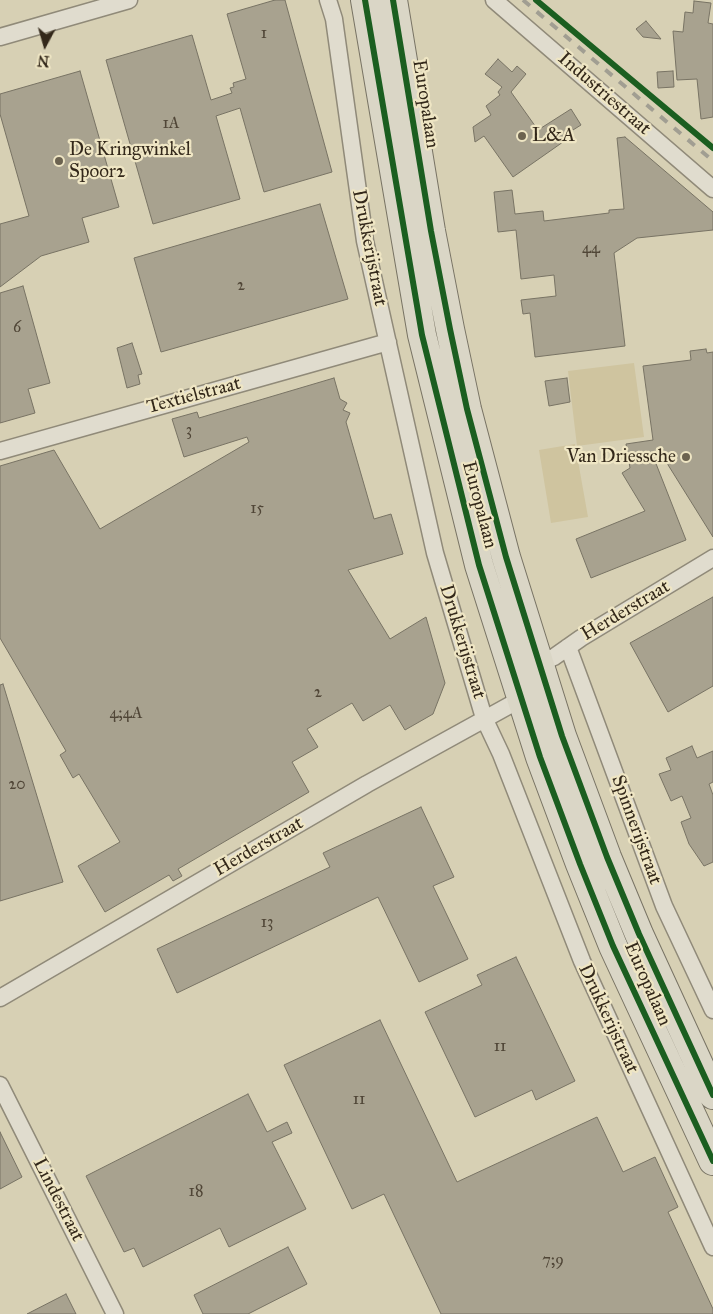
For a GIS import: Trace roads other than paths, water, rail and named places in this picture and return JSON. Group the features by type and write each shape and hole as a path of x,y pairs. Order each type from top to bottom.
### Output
{"highway":[{"name":"Europalaan","path":"365,0 424,344 479,565 521,699 560,813 613,946 713,1162"},
{"name":"Europalaan","path":"393,0 431,232 452,338 486,484 539,664 607,857 643,943 713,1095"}],"street":[{"path":"0,37 129,0"},
{"name":"Drukkerijstraat","path":"328,0 334,19 365,241 435,553 484,718 501,754 582,961 713,1247"},
{"name":"Industriestraat","path":"494,0 713,189"},
{"name":"Textielstraat","path":"0,451 388,342"},
{"name":"Herderstraat","path":"539,664 713,558"},
{"name":"Spinnerijstraat","path":"568,647 664,906 713,1010"},
{"name":"Herderstraat","path":"0,998 484,718 521,699"},
{"name":"Lindestraat","path":"0,1085 115,1314"}],"railway":[{"path":"523,0 713,161"}],"place":[{"name":"L&A","path":"522,136"},
{"name":"De Kringwinkel Spoor2","path":"59,161"},
{"name":"Van Driessche","path":"686,457"}]}
